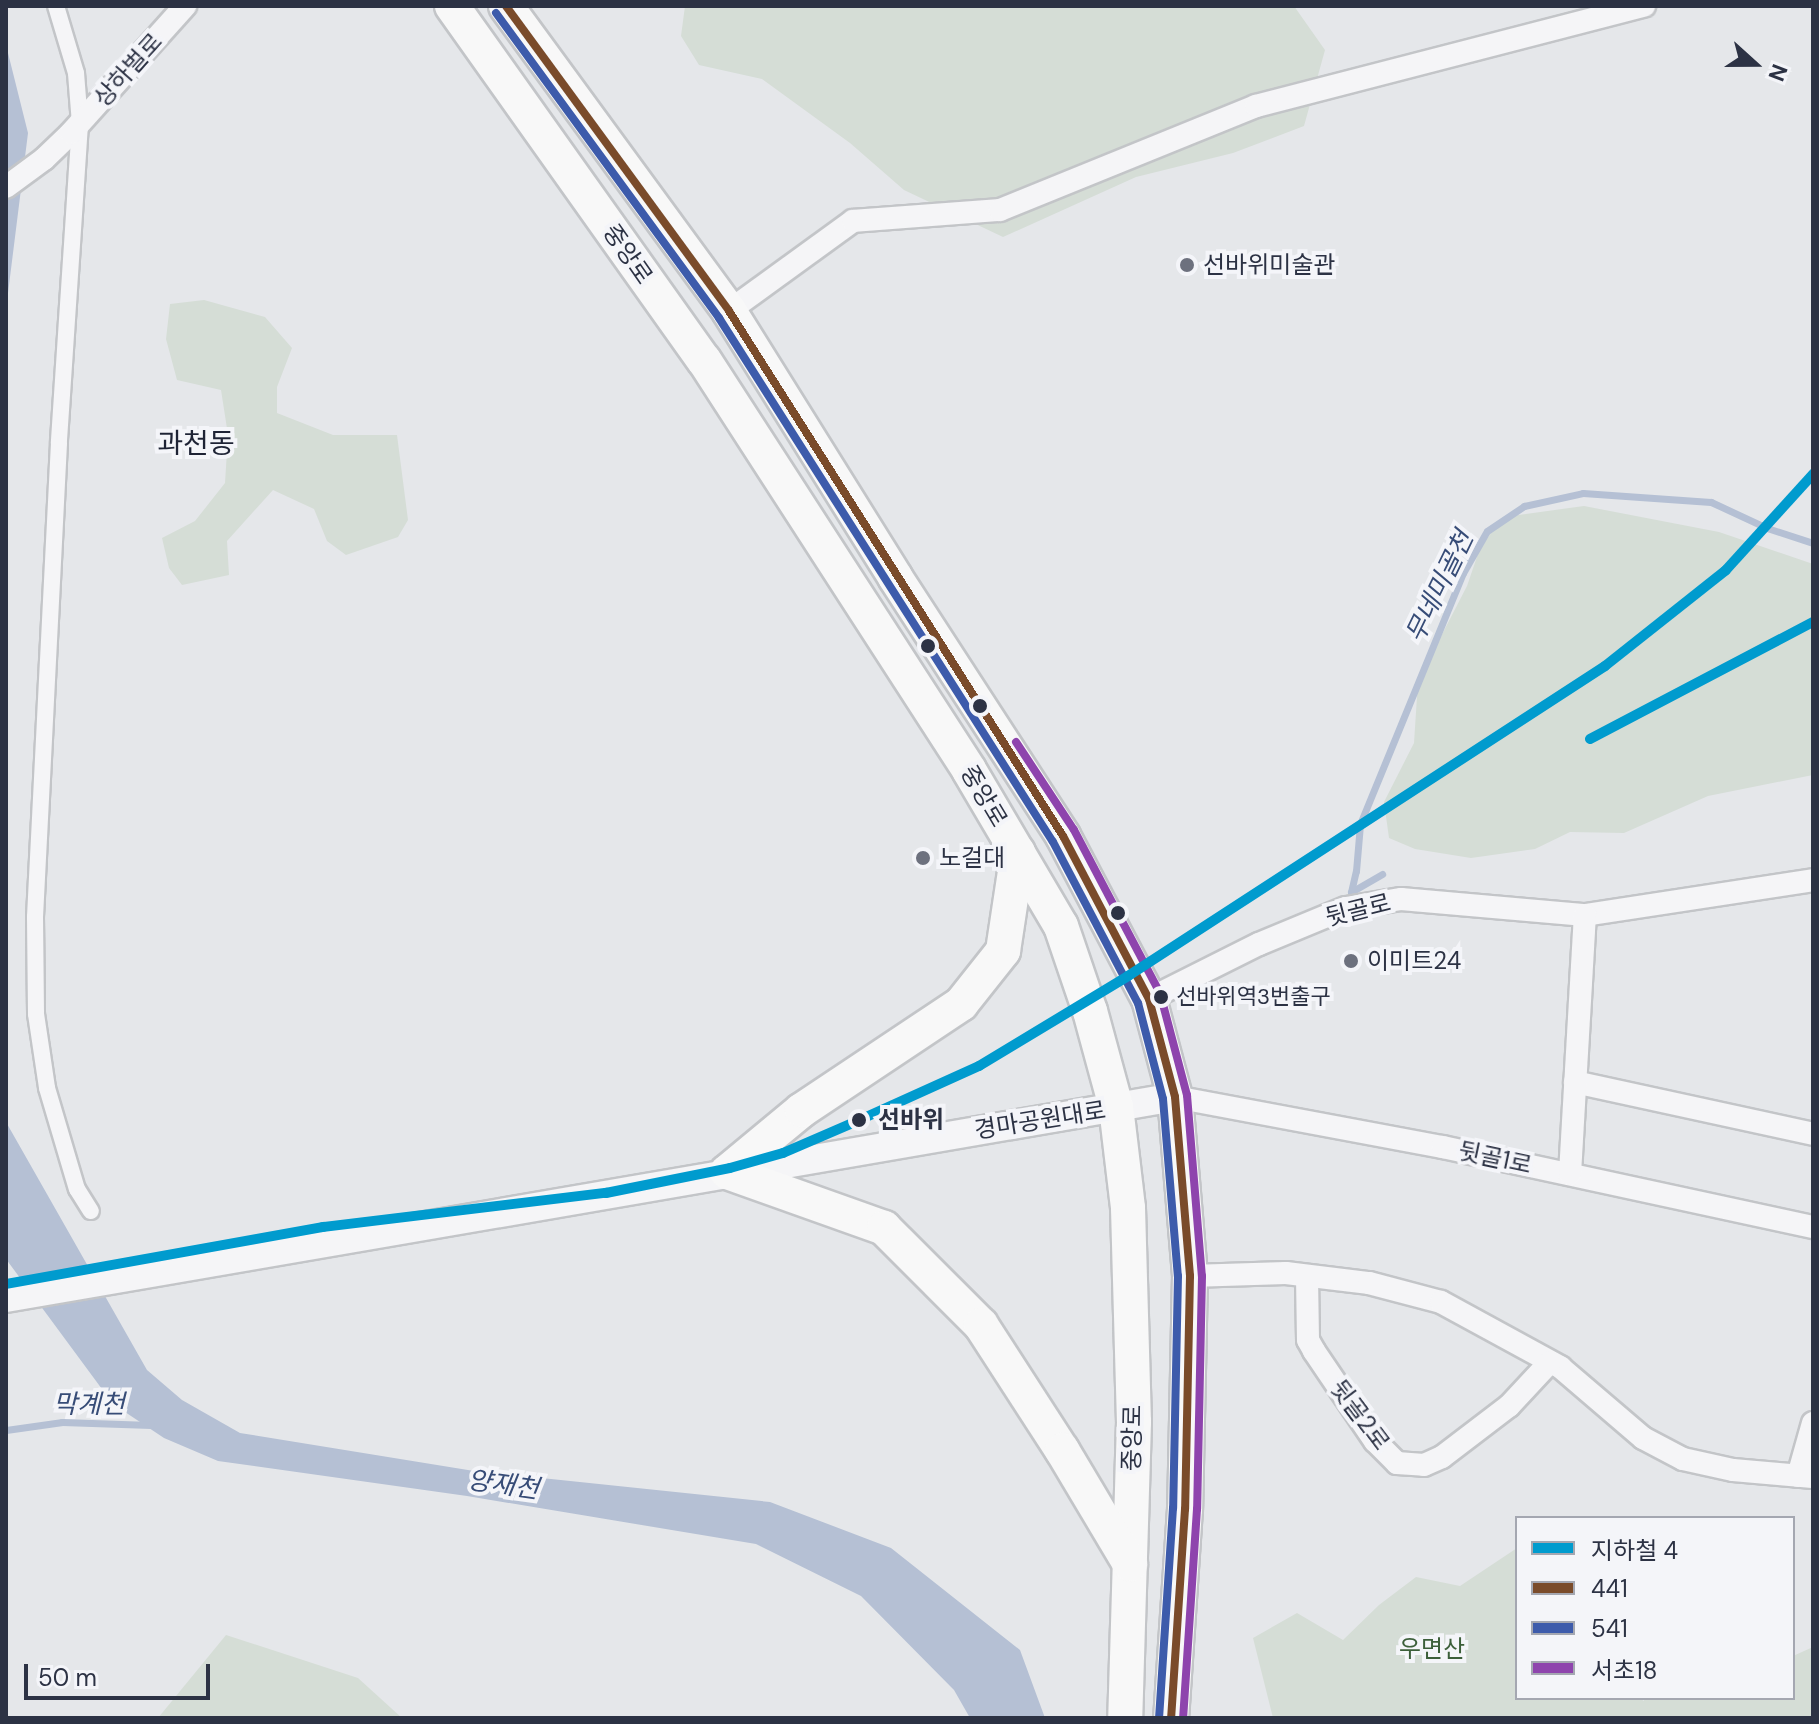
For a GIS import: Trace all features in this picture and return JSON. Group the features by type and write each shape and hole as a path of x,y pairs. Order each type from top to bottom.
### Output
{"main road":[{"name":"중앙로","path":"452,6 704,360 969,770 1061,926 1090,1011 1116,1107 1128,1208 1134,1422 1125,1718"},
{"name":"중앙로","path":"506,6 729,311 1063,836 1149,999 1175,1097 1190,1276 1185,1509 1171,1718"},
{"path":"727,1172 802,1110 961,1004 1003,951 1018,852"},
{"path":"727,1172 884,1228 981,1325 1062,1450 1130,1564"}],"street":[{"path":"56,6 76,73 75,128 39,847 36,1014 47,1088 77,1189 91,1211"},
{"name":"상하벌로","path":"6,187 44,159 75,128 185,6"},
{"path":"729,311 853,221 1000,210 1256,106 1644,6"},
{"name":"뒷골로","path":"1149,999 1259,944 1346,908 1401,899 1585,915 1813,880"},
{"path":"1570,1174 1585,915"},
{"path":"1575,1082 1813,1134"},
{"name":"경마공원대로","path":"6,1298 1175,1097"},
{"name":"뒷골1로","path":"1175,1097 1570,1174 1813,1227"},
{"path":"1190,1276 1307,1276 1369,1283 1441,1302 1550,1362 1643,1438 1683,1459 1733,1470 1805,1476 1813,1423"},
{"name":"뒷골2로","path":"1307,1276 1308,1340 1375,1441 1397,1463 1424,1465 1442,1457 1509,1406 1550,1362"}],"green space":[{"path":"685,6 1294,6 1325,50 1304,126 1233,153 1136,177 1003,237 904,190 850,143 762,79 699,65 681,36"},
{"path":"204,300 265,317 292,348 277,387 277,413 333,435 397,435 408,520 398,537 346,555 327,541 314,509 273,490 227,541 229,575 182,585 169,568 162,538 195,521 225,483 228,435 221,390 177,380 166,339 170,304"},
{"path":"1584,506 1719,532 1813,564 1813,775 1708,796 1624,833 1570,832 1535,849 1471,858 1415,849 1389,838 1384,802 1414,743 1418,681 1467,586 1480,548 1503,517"},
{"name":"우면산","path":"1515,1549 1515,1700 1795,1700 1795,1655 1813,1647 1813,1718 1273,1718 1253,1638 1297,1613 1343,1640 1379,1605 1416,1577 1460,1586"},
{"path":"226,1635 358,1678 402,1718 158,1718"}],"water":[{"path":"6,45 28,133 6,309"},
{"name":"양재천","path":"6,1122 147,1370 182,1400 240,1433 474,1471 770,1502 891,1548 1020,1650 1045,1718 970,1718 954,1690 861,1596 756,1544 467,1496 218,1461 164,1438 113,1404 6,1259"}],"waterway":[{"name":"무네미골천","path":"1351,892 1360,824 1463,573 1487,531 1524,506 1583,493 1711,502 1767,528 1813,543"},
{"path":"1351,892 1382,874"},
{"name":"막계천","path":"6,1430 62,1422 151,1425"}],"metro line":[{"name":"4","path":"6,1284 323,1227 606,1193 730,1168 783,1153 855,1122 979,1066 1128,976 1605,666 1726,570 1813,474"},
{"name":"4","path":"1590,739 1813,622"}],"transit line":[{"name":"441","path":"506,6 729,311 1063,836 1149,999 1175,1097 1190,1276 1185,1509 1171,1718"},
{"name":"541","path":"496,13 719,318 1053,842 1138,1003 1163,1099 1178,1276 1173,1508 1159,1717"},
{"name":"서초18","path":"1016,742 1074,830 1160,993 1187,1095 1202,1276 1197,1509 1183,1718"}],"place":[{"name":"선바위미술관","path":"1187,265"},
{"name":"노걸대","path":"923,858"},
{"name":"이미트24","path":"1351,961"},
{"name":"선바위역3번출구","path":"1161,997"},
{"name":"선바위","path":"859,1120"}],"district":[{"name":"과천동","path":"196,444"}]}
